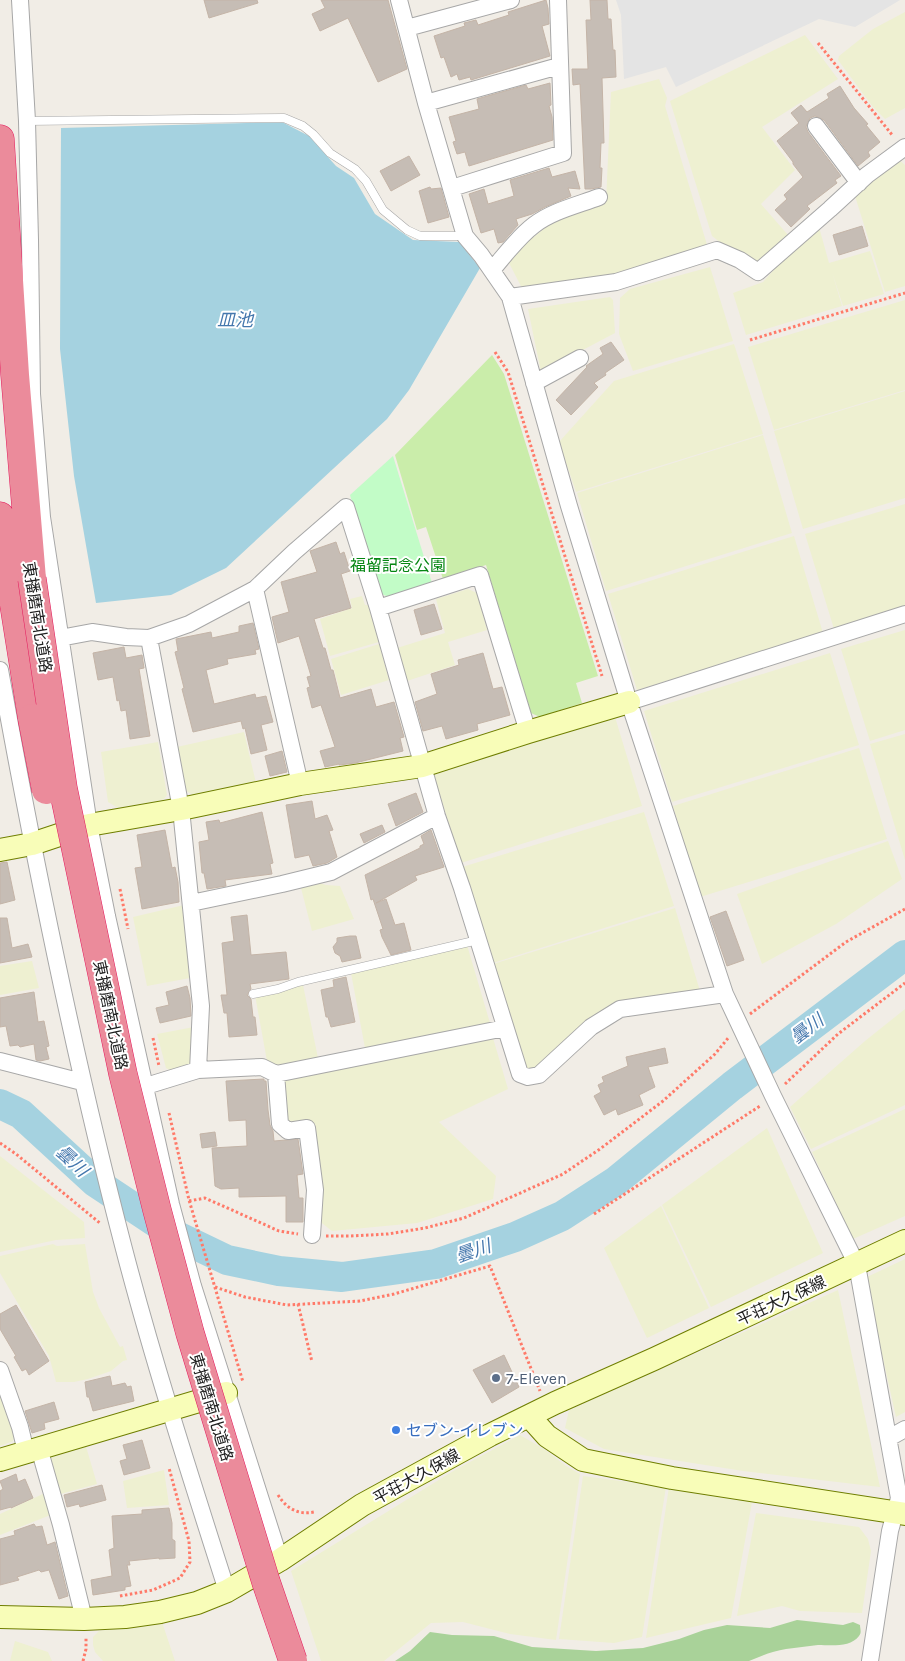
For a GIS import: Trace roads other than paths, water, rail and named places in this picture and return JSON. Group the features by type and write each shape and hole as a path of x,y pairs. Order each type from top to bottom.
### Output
{"highway":[{"path":"0,139 32,579"},
{"name":"東播磨南北道路","path":"0,353 7,415 63,788 128,1092 190,1334 263,1573 293,1661"},
{"name":"東播磨南北道路","path":"0,516 32,718 106,1070 145,1232 173,1334 276,1661"},
{"path":"0,580 32,718"}],"street":[{"path":"20,0 27,121 32,394 42,516 88,825 171,1204 193,1286 235,1388 280,1560"},
{"path":"399,0 426,103 465,236 492,270 510,297 569,506 620,705 725,994 773,1096 857,1265 889,1438 900,1513 881,1586 870,1661"},
{"path":"407,28 511,0"},
{"path":"452,188 562,153 558,0"},
{"path":"426,103 560,66"},
{"path":"816,126 859,182"},
{"path":"510,297 616,282 717,250 740,260 758,272 859,182 904,149"},
{"path":"492,270 516,242 535,224 550,216 599,197"},
{"path":"534,383 580,358"},
{"path":"60,638 92,632 149,638 189,624 255,588 346,507 378,608 437,816 520,1074 528,1077 539,1075 591,1027 620,1009 725,994"},
{"path":"378,608 480,575 528,732"},
{"path":"255,588 300,784"},
{"path":"0,850 32,844 88,825 181,809 300,784 422,766 905,614"},
{"path":"149,638 181,809 201,1006 198,1070"},
{"path":"0,670 32,844 82,1082 124,1249 169,1410 227,1591"},
{"path":"191,903 331,872 437,816"},
{"path":"146,1086 198,1070 262,1067 276,1074 505,1028"},
{"path":"0,1061 82,1082"},
{"path":"276,1074 280,1124 288,1131 307,1128 315,1190 312,1235"},
{"name":"平荘大久保線","path":"0,1617 84,1619 125,1617 160,1612 197,1603 227,1591 280,1560 362,1506 490,1435 905,1241"},
{"path":"0,1370 20,1427 33,1450 61,1525 84,1619"},
{"path":"0,1460 169,1410 235,1388"},
{"path":"529,1416 547,1436 583,1460 672,1478 900,1513"},
{"path":"889,1438 905,1429"}],"lane":[{"path":"27,121 284,118 303,126 330,153 354,169 366,181 383,210 408,230 420,236 465,236"},
{"path":"253,994 478,940"}],"water":[{"name":"皿池","path":"282,122 309,136 336,166 354,178 375,214 413,240 459,242 480,268 409,390 387,419 226,568 171,595 96,603 74,476 60,349 61,128"}],"waterway":[{"name":"曇川","path":"0,1104 21,1114 95,1182 175,1235 227,1260 279,1271 342,1277 436,1264 515,1237 562,1216 616,1181 732,1086 905,955"}],"place":[{"name":"7-Eleven","path":"496,1378"},
{"name":"セブン-イレブン","path":"396,1430"}],"park label":[{"name":"福留記念公園","path":"398,565"}]}
